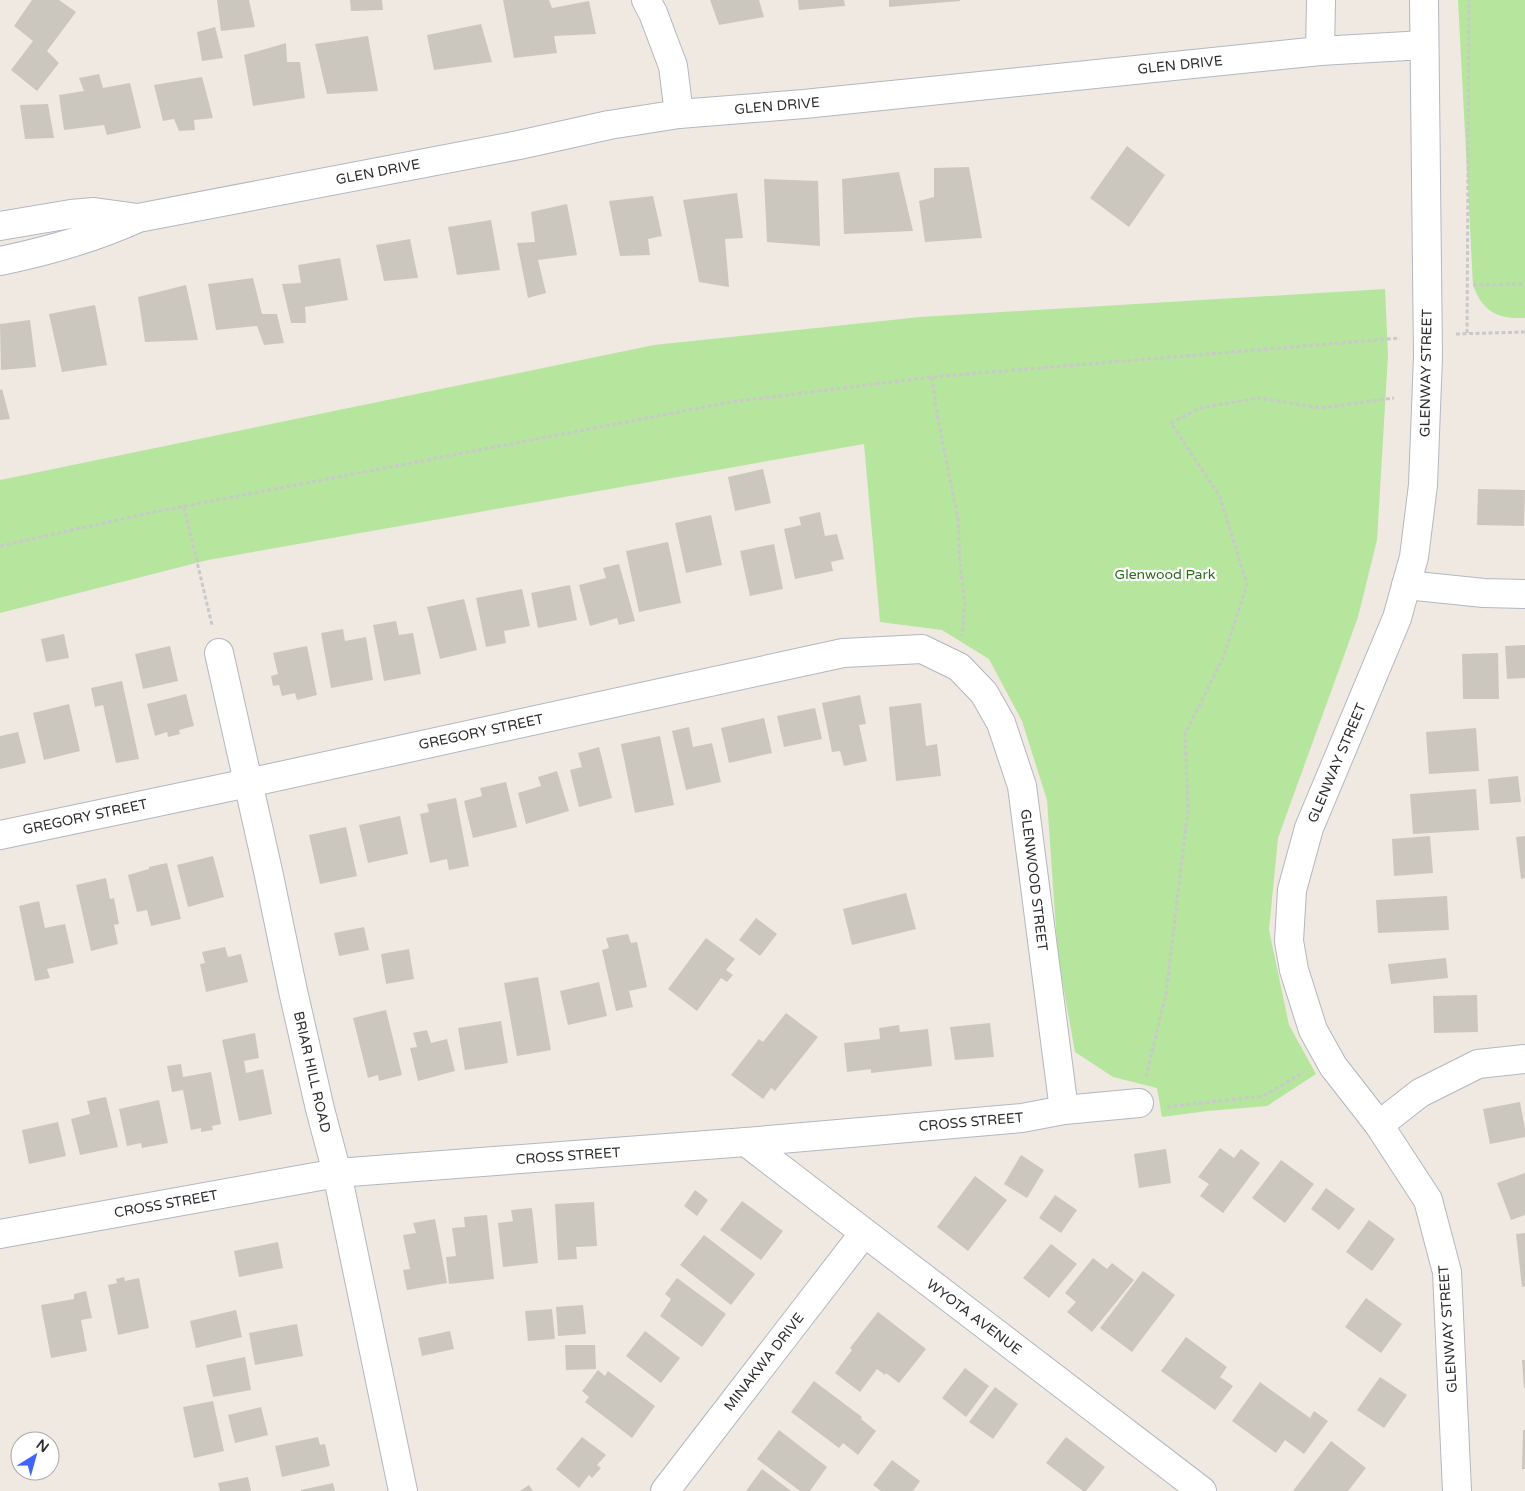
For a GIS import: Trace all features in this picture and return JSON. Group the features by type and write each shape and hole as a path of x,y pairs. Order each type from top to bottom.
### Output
{"street":[{"path":"646,0 673,66 680,114"},
{"path":"1320,51 1321,0"},
{"name":"GLENWAY STREET","path":"1424,0 1428,336 1423,485 1414,557 1397,618 1309,828 1292,890 1289,941 1294,970 1313,1030 1333,1066 1379,1125 1428,1200 1447,1272 1457,1491"},
{"name":"GLEN DRIVE","path":"0,261 66,245 107,232 138,218 519,145 609,125 680,114 804,104 1320,51 1424,45"},
{"name":"GLEN DRIVE","path":"0,226 94,212 138,218"},
{"path":"1406,586 1484,593 1525,594"},
{"name":"GREGORY STREET","path":"0,835 248,783 843,653 922,649 959,667"},
{"name":"BRIAR HILL ROAD","path":"219,653 318,1100 337,1173 403,1491"},
{"name":"GLENWOOD STREET","path":"959,667 984,693 1001,723 1022,786 1064,1110"},
{"path":"1379,1125 1420,1093 1478,1064 1525,1059"},
{"name":"CROSS STREET","path":"0,1234 337,1173 746,1142 1022,1118 1064,1110 1139,1103"},
{"name":"WYOTA AVENUE","path":"746,1142 864,1233 1172,1482 1202,1491"},
{"name":"MINAKWA DRIVE","path":"665,1491 864,1233"}],"path":[{"path":"1467,333 1469,0"},
{"path":"1473,284 1525,284"},
{"path":"0,546 184,507 731,402 932,377 1467,333 1525,332"},
{"path":"932,377 938,420 958,519 960,565 965,603 959,667"},
{"path":"1333,1066 1309,1069 1263,1096 1153,1109 1139,1103 1166,994 1188,809 1185,734 1223,658 1247,585 1220,498 1171,423 1200,408 1258,398 1320,408 1394,398"},
{"path":"184,507 219,653"}],"green space":[{"path":"1458,0 1525,0 1525,318 1506,317 1492,312 1481,302 1473,285"},
{"name":"Glenwood Park","path":"1385,289 1388,355 1377,540 1358,617 1278,838 1269,930 1289,1025 1316,1074 1267,1106 1162,1117 1157,1088 1113,1077 1075,1052 1058,957 1047,800 1022,721 989,659 942,630 880,622 864,444 208,560 0,613 0,480 654,345 920,317"}],"building":[{"path":"32,0 59,0 76,12 47,51 59,63 37,91 11,70 33,41 14,26"},
{"path":"217,0 249,0 255,27 221,31"},
{"path":"350,0 382,0 383,10 351,11"},
{"path":"503,0 549,0 552,8 589,1 596,34 554,36 557,53 514,58"},
{"path":"710,0 759,0 764,17 719,25"},
{"path":"798,0 844,0 845,6 799,10"},
{"path":"889,0 960,0 960,1 889,7"},
{"path":"481,24 492,62 434,70 427,35"},
{"path":"215,27 223,58 202,61 197,32"},
{"path":"368,36 378,91 327,94 315,44"},
{"path":"286,43 287,62 300,62 305,98 253,106 244,55"},
{"path":"99,74 103,88 130,83 141,128 107,135 104,125 64,130 59,95 84,91 79,78"},
{"path":"202,77 213,118 194,120 195,130 179,131 174,119 163,121 154,85"},
{"path":"48,104 54,138 25,139 20,105"},
{"path":"1127,146 1165,175 1129,227 1090,198"},
{"path":"969,167 982,238 925,242 919,201 934,197 934,168"},
{"path":"899,172 913,231 844,234 842,179"},
{"path":"764,179 818,181 820,246 767,242"},
{"path":"737,193 743,238 725,239 729,287 699,282 683,200"},
{"path":"653,196 662,236 648,239 650,255 620,256 609,201"},
{"path":"567,204 577,255 538,260 546,293 528,298 517,243 535,242 531,212"},
{"path":"491,220 500,270 457,275 448,227"},
{"path":"410,239 418,278 384,281 376,245"},
{"path":"340,258 348,300 305,307 306,323 291,323 282,284 301,283 298,265"},
{"path":"253,278 262,314 277,314 284,343 264,345 257,326 216,330 208,284"},
{"path":"186,285 198,340 145,342 138,297"},
{"path":"95,305 107,365 62,372 49,314"},
{"path":"30,320 36,367 1,370 0,324"},
{"path":"2,389 10,419 0,420 0,390"},
{"path":"763,469 771,503 735,511 728,477"},
{"path":"1478,489 1525,490 1524,526 1477,525"},
{"path":"820,512 825,536 837,534 844,559 831,562 833,571 795,579 784,529 801,525 799,517"},
{"path":"711,515 722,565 686,573 675,523"},
{"path":"668,542 681,603 639,612 626,551"},
{"path":"774,544 783,589 750,596 740,551"},
{"path":"619,564 635,621 619,625 617,618 590,626 579,585 606,578 603,568"},
{"path":"570,585 577,620 538,628 531,593"},
{"path":"522,589 530,626 504,631 506,643 486,647 476,598"},
{"path":"464,599 477,650 440,659 427,607"},
{"path":"396,621 399,635 413,633 421,674 384,681 373,625"},
{"path":"343,629 345,641 366,637 373,680 331,688 321,633"},
{"path":"64,634 69,658 46,662 41,639"},
{"path":"1525,645 1525,678 1507,679 1505,646"},
{"path":"170,646 178,681 143,689 135,654"},
{"path":"307,646 317,695 297,700 295,693 282,696 279,685 273,686 271,676 278,674 273,653"},
{"path":"1498,653 1499,699 1463,699 1462,654"},
{"path":"122,681 139,759 116,763 103,705 95,707 91,688"},
{"path":"186,694 194,726 179,730 180,734 168,737 167,732 155,736 147,704"},
{"path":"860,695 866,724 859,725 867,761 844,766 840,751 832,752 822,703"},
{"path":"921,703 926,746 937,744 941,776 896,781 889,707"},
{"path":"69,704 80,751 44,760 33,713"},
{"path":"815,708 822,739 784,747 777,716"},
{"path":"764,718 772,753 729,763 721,728"},
{"path":"689,727 693,747 712,743 721,782 686,790 672,731"},
{"path":"1476,728 1479,771 1429,774 1426,732"},
{"path":"18,732 26,763 0,769 0,736"},
{"path":"660,736 674,805 635,813 621,744"},
{"path":"599,747 612,798 579,807 570,770 582,767 578,753"},
{"path":"557,771 569,811 526,824 518,793 541,786 538,777"},
{"path":"1518,776 1521,802 1490,804 1488,779"},
{"path":"506,782 517,827 473,838 464,801 482,796 480,788"},
{"path":"1476,789 1479,830 1413,834 1410,794"},
{"path":"456,798 469,866 449,870 447,859 430,863 420,814 429,812 427,804"},
{"path":"400,816 408,854 368,863 359,825"},
{"path":"346,827 357,876 320,884 309,835"},
{"path":"1430,836 1433,873 1394,876 1392,839"},
{"path":"1525,836 1525,878 1521,879 1516,837"},
{"path":"213,856 224,897 188,907 177,865"},
{"path":"167,863 181,919 151,926 147,910 137,912 128,875"},
{"path":"106,878 110,899 114,898 119,924 114,925 118,944 91,951 76,885"},
{"path":"906,893 916,929 852,945 843,909"},
{"path":"1447,896 1449,930 1378,933 1376,900"},
{"path":"39,901 45,928 65,924 74,963 47,969 50,978 35,981 19,906"},
{"path":"756,918 777,934 760,956 739,940"},
{"path":"364,927 369,950 339,956 334,933"},
{"path":"628,934 631,943 637,942 647,987 629,991 633,1007 616,1011 602,950 609,948 606,938"},
{"path":"706,938 735,959 726,970 733,975 727,982 721,978 697,1011 668,989"},
{"path":"225,947 228,957 241,954 248,982 206,992 200,964 205,963 202,952"},
{"path":"409,949 414,979 386,984 381,954"},
{"path":"1446,958 1448,978 1391,984 1388,964"},
{"path":"538,977 551,1050 517,1056 504,983"},
{"path":"599,982 607,1016 568,1025 560,991"},
{"path":"1477,995 1478,1032 1434,1033 1433,996"},
{"path":"386,1010 402,1075 379,1081 378,1075 368,1078 353,1018"},
{"path":"786,1013 818,1037 775,1091 771,1088 763,1099 731,1075 759,1039 763,1042"},
{"path":"501,1021 508,1063 465,1070 458,1028"},
{"path":"990,1023 994,1057 955,1060 950,1027"},
{"path":"899,1025 900,1032 928,1029 932,1066 871,1073 871,1069 847,1072 844,1043 880,1039 879,1028"},
{"path":"427,1030 431,1043 447,1039 455,1071 418,1081 410,1048 417,1047 413,1033"},
{"path":"255,1033 259,1058 244,1061 246,1073 263,1069 272,1114 239,1121 222,1040"},
{"path":"181,1064 183,1077 211,1072 221,1124 212,1126 213,1130 201,1132 201,1128 191,1130 183,1090 172,1092 167,1066"},
{"path":"106,1097 118,1147 80,1155 71,1119 90,1114 87,1101"},
{"path":"159,1100 168,1143 142,1148 141,1143 127,1146 119,1109"},
{"path":"1520,1102 1525,1137 1490,1144 1483,1109"},
{"path":"58,1122 66,1156 29,1164 22,1130"},
{"path":"1220,1148 1234,1158 1241,1149 1260,1163 1223,1213 1200,1196 1209,1184 1198,1177"},
{"path":"1166,1149 1171,1183 1139,1188 1134,1154"},
{"path":"1021,1155 1044,1170 1027,1198 1004,1184"},
{"path":"1281,1160 1314,1184 1285,1223 1252,1198"},
{"path":"1525,1173 1525,1215 1511,1220 1497,1183"},
{"path":"975,1176 1007,1200 968,1251 937,1227"},
{"path":"1326,1188 1355,1209 1339,1230 1311,1209"},
{"path":"695,1190 708,1200 697,1216 684,1206"},
{"path":"1055,1195 1077,1210 1061,1233 1039,1218"},
{"path":"742,1201 783,1231 761,1260 720,1230"},
{"path":"594,1202 597,1246 576,1247 577,1259 558,1260 555,1204"},
{"path":"532,1208 538,1263 503,1267 498,1223 513,1221 511,1210"},
{"path":"487,1215 494,1279 449,1284 446,1257 456,1256 452,1228 465,1227 464,1217"},
{"path":"435,1219 447,1283 407,1290 403,1270 410,1269 403,1235 416,1233 413,1223"},
{"path":"1369,1220 1395,1239 1372,1271 1346,1252"},
{"path":"1525,1233 1525,1286 1522,1287 1516,1234"},
{"path":"704,1235 755,1274 731,1305 680,1265"},
{"path":"278,1242 283,1268 239,1277 234,1251"},
{"path":"1051,1244 1077,1264 1049,1298 1023,1278"},
{"path":"1093,1258 1107,1269 1112,1263 1134,1280 1092,1332 1067,1312 1076,1302 1065,1293"},
{"path":"1143,1271 1175,1295 1132,1352 1100,1328"},
{"path":"124,1277 125,1281 139,1278 149,1328 118,1335 108,1285 117,1283 116,1279"},
{"path":"677,1278 726,1314 702,1347 660,1316 671,1299 665,1294"},
{"path":"86,1291 92,1318 81,1320 87,1351 51,1358 41,1305 74,1299 74,1294"},
{"path":"1366,1298 1402,1324 1381,1353 1345,1327"},
{"path":"583,1305 586,1334 558,1336 556,1307"},
{"path":"552,1309 555,1339 528,1341 525,1311"},
{"path":"236,1310 242,1337 196,1348 190,1321"},
{"path":"878,1312 926,1349 899,1383 877,1369 860,1392 835,1373 852,1350 850,1348"},
{"path":"297,1324 303,1356 255,1365 249,1333"},
{"path":"450,1331 454,1349 422,1356 418,1338"},
{"path":"645,1331 680,1358 661,1383 626,1356"},
{"path":"1186,1337 1227,1367 1220,1377 1233,1386 1215,1410 1161,1371"},
{"path":"565,1345 595,1345 596,1369 566,1370"},
{"path":"245,1357 251,1390 213,1397 206,1365"},
{"path":"1522,1360 1525,1360 1525,1388 1524,1388"},
{"path":"965,1368 989,1386 966,1417 942,1398"},
{"path":"598,1370 605,1376 608,1371 655,1406 632,1438 585,1402 589,1397 582,1391"},
{"path":"1380,1377 1407,1395 1384,1428 1357,1410"},
{"path":"814,1381 862,1417 861,1419 876,1431 858,1455 843,1443 839,1448 791,1412"},
{"path":"1260,1382 1310,1418 1314,1411 1328,1421 1304,1454 1285,1440 1276,1453 1232,1421"},
{"path":"995,1387 1018,1404 993,1439 969,1422"},
{"path":"213,1401 224,1451 194,1458 183,1407"},
{"path":"261,1407 268,1435 235,1443 228,1415"},
{"path":"779,1430 827,1467 810,1491 800,1491 757,1459"},
{"path":"1523,1430 1525,1430 1525,1469 1522,1469"},
{"path":"318,1437 320,1445 325,1444 330,1466 282,1477 275,1446"},
{"path":"582,1437 606,1455 597,1465 601,1468 592,1478 589,1475 579,1488 556,1469"},
{"path":"1066,1437 1105,1467 1086,1491 1083,1491 1046,1463"},
{"path":"1331,1441 1366,1468 1348,1491 1293,1491"},
{"path":"892,1460 920,1481 913,1491 881,1491 873,1485"},
{"path":"762,1469 791,1491 746,1491"},
{"path":"248,1477 251,1491 220,1491 218,1483"},
{"path":"333,1483 335,1491 301,1491 301,1490"},
{"path":"529,1485 533,1491 520,1491"}]}
